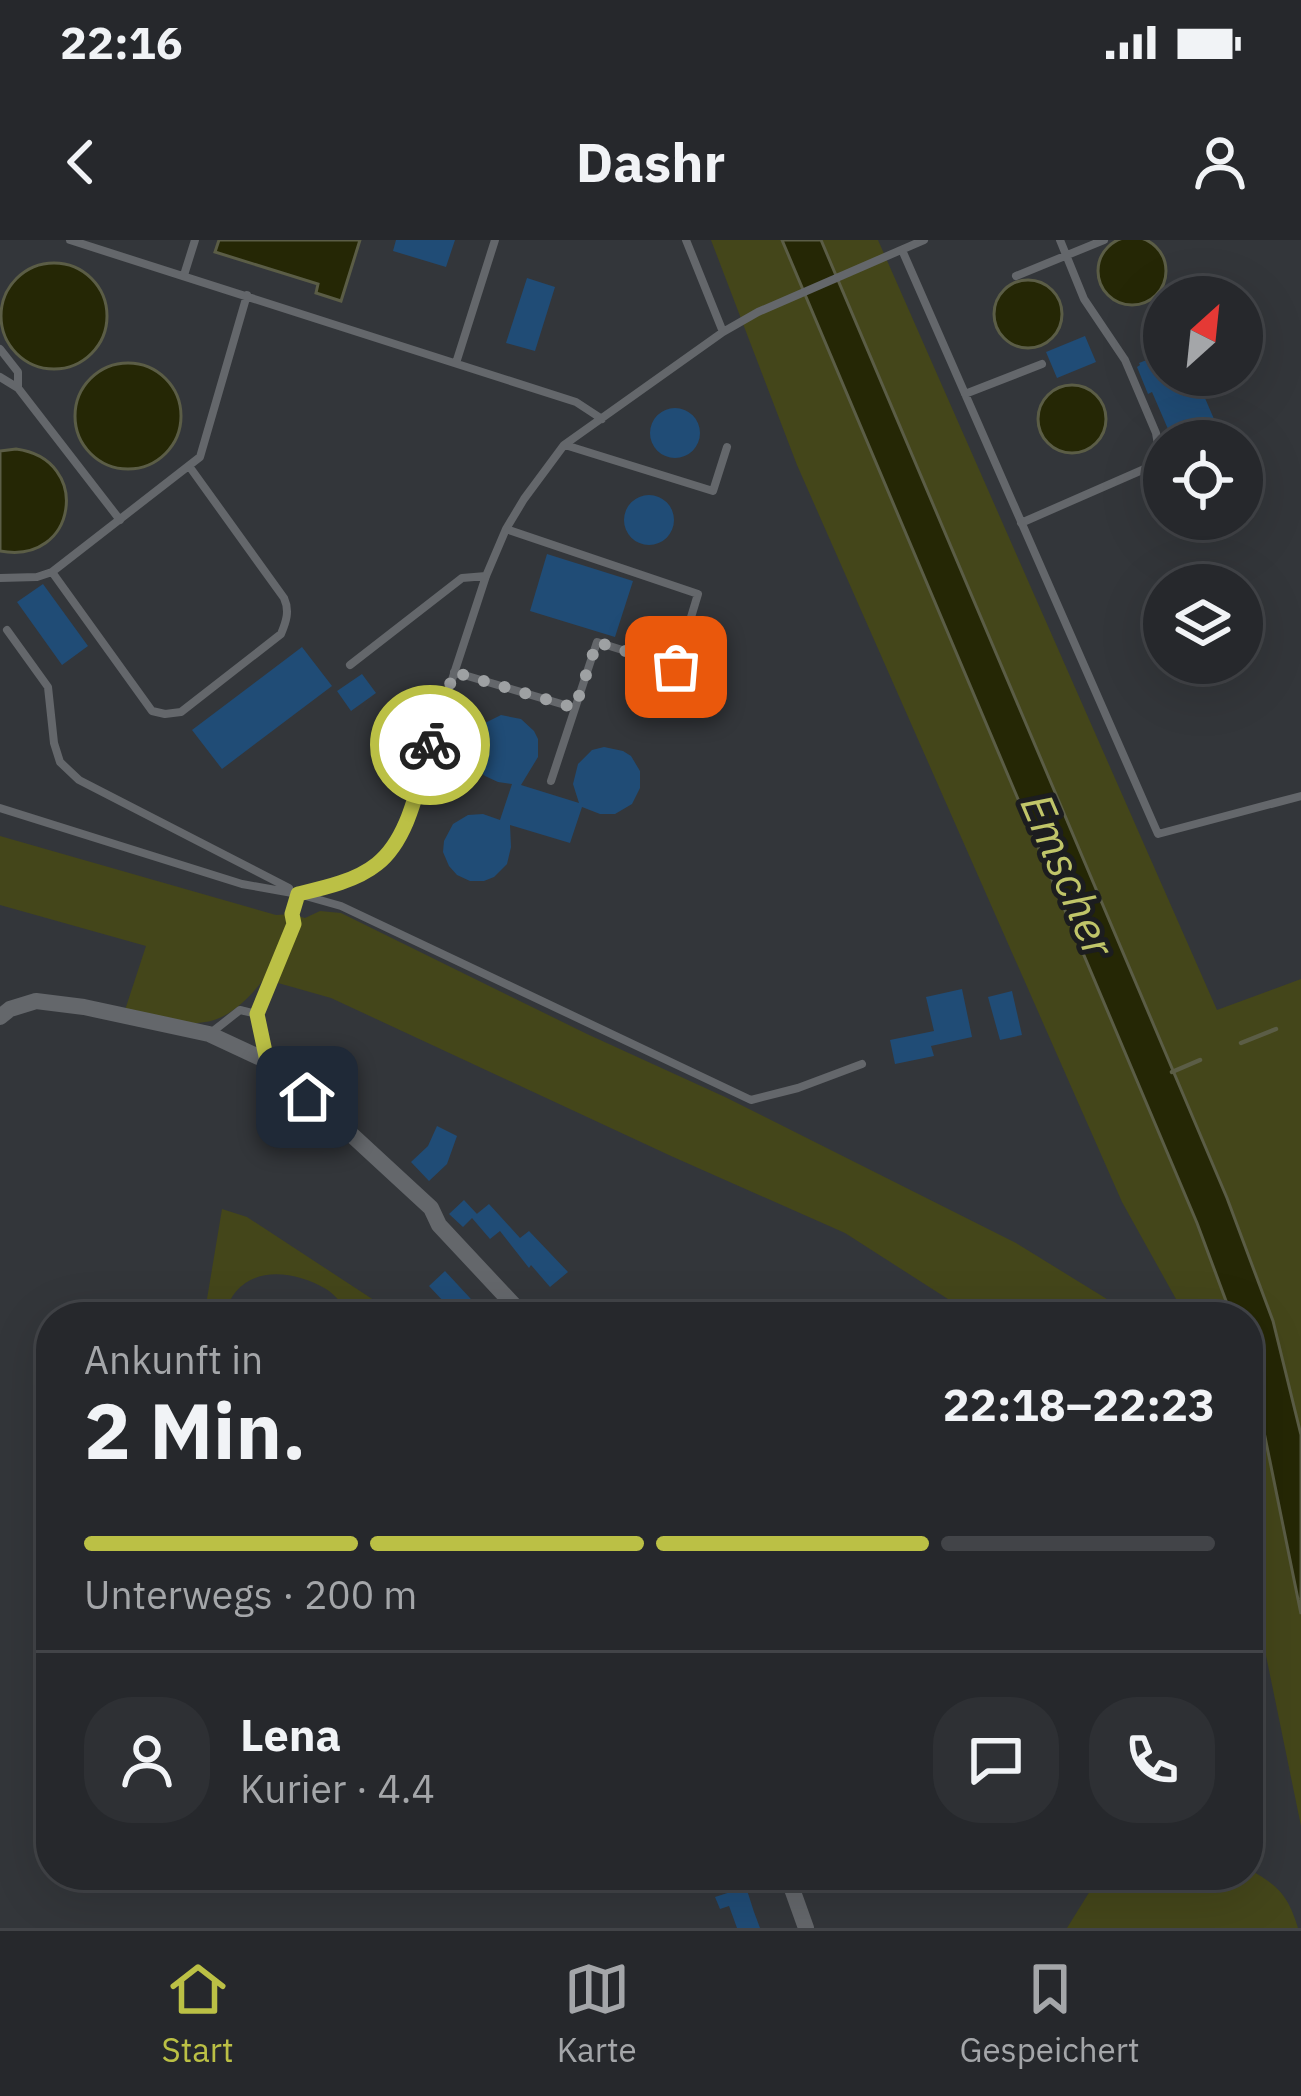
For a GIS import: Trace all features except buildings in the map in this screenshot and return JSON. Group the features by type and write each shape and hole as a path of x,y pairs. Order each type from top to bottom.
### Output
{"street":[{"path":"0,1017 36,1001 84,1007 209,1034 267,1061 431,1208 439,1225 511,1302"},
{"path":"792,1890 806,1928"}],"lane":[{"path":"70,240 576,402 602,419"},
{"path":"184,275 195,240"},
{"path":"456,363 495,240"},
{"path":"686,240 723,332"},
{"path":"7,630 48,687 60,762 79,780 298,894 356,876 376,865 404,826 486,576 524,499 563,445 758,312 924,240"},
{"path":"1060,240 1084,298 1125,360 1150,420"},
{"path":"1016,276 1103,240"},
{"path":"902,250 1158,833 1301,796"},
{"path":"0,578 52,572 200,457 247,296"},
{"path":"0,349 18,372 18,388"},
{"path":"965,394 1042,364"},
{"path":"0,377 18,388 120,520"},
{"path":"563,445 713,491 727,447"},
{"path":"52,572 152,711 181,712 281,634 287,605 189,466"},
{"path":"1021,523 1143,470"},
{"path":"506,530 698,594 676,667 597,642 551,781"},
{"path":"350,665 462,578 486,576"},
{"path":"454,672 575,708"},
{"path":"0,808 242,884 341,906 751,1100 862,1064"},
{"path":"267,1061 257,1014 294,924 298,894"},
{"path":"209,1034 239,1010 257,1014"}],"shaded area":[{"path":"711,240 878,240 1217,1010 1301,979 1301,1826 1263,1641 1263,1302 1178,1302 1122,1202 797,465"},
{"path":"0,836 276,915 305,918 320,911 341,913 1016,1243 1112,1302 953,1302 845,1233 331,998 264,979 232,1011 201,1023 125,1010 146,946 0,905"},
{"path":"222,1209 247,1217 377,1302 340,1302 311,1282 280,1274 252,1279 229,1302 206,1302"},
{"path":"1263,1878 1280,1892 1298,1928 1067,1928 1090,1891 1263,1890"}],"water":[{"path":"219,240 360,240 341,301 316,293 318,284 215,252"},
{"name":"Emscher","path":"782,240 821,240 1227,1198 1273,1321 1301,1435 1301,1614 1263,1427 1263,1302 1226,1302"},
{"path":"1119,240 1145,240 1163,258 1165,276 1143,276 1143,302 1119,302 1101,284 1101,258"},
{"path":"54,263 74,267 92,278 103,296 107,316 103,336 92,354 74,365 54,369 34,365 16,354 5,336 1,316 5,296 16,278 34,267"},
{"path":"1028,280 1052,290 1062,314 1052,338 1028,348 1004,338 994,314 1004,290"},
{"path":"128,363 148,367 165,379 177,396 181,416 177,436 165,453 148,465 128,469 108,465 91,453 79,436 75,416 79,396 91,379 108,367"},
{"path":"1072,385 1096,395 1106,419 1096,443 1072,453 1048,443 1038,419 1048,395"},
{"path":"16,449 41,457 57,471 66,509 46,543 26,551 0,551 0,451"}],"waterway":[{"path":"1241,1043 1276,1029"},
{"path":"1172,1072 1200,1060"}],"way so far":[{"path":"430,745 454,672 575,708 597,642 676,667"}],"route":[{"path":"307,1097 267,1061 257,1014 294,924 298,894 356,876 376,865 393,847 430,745"}]}
